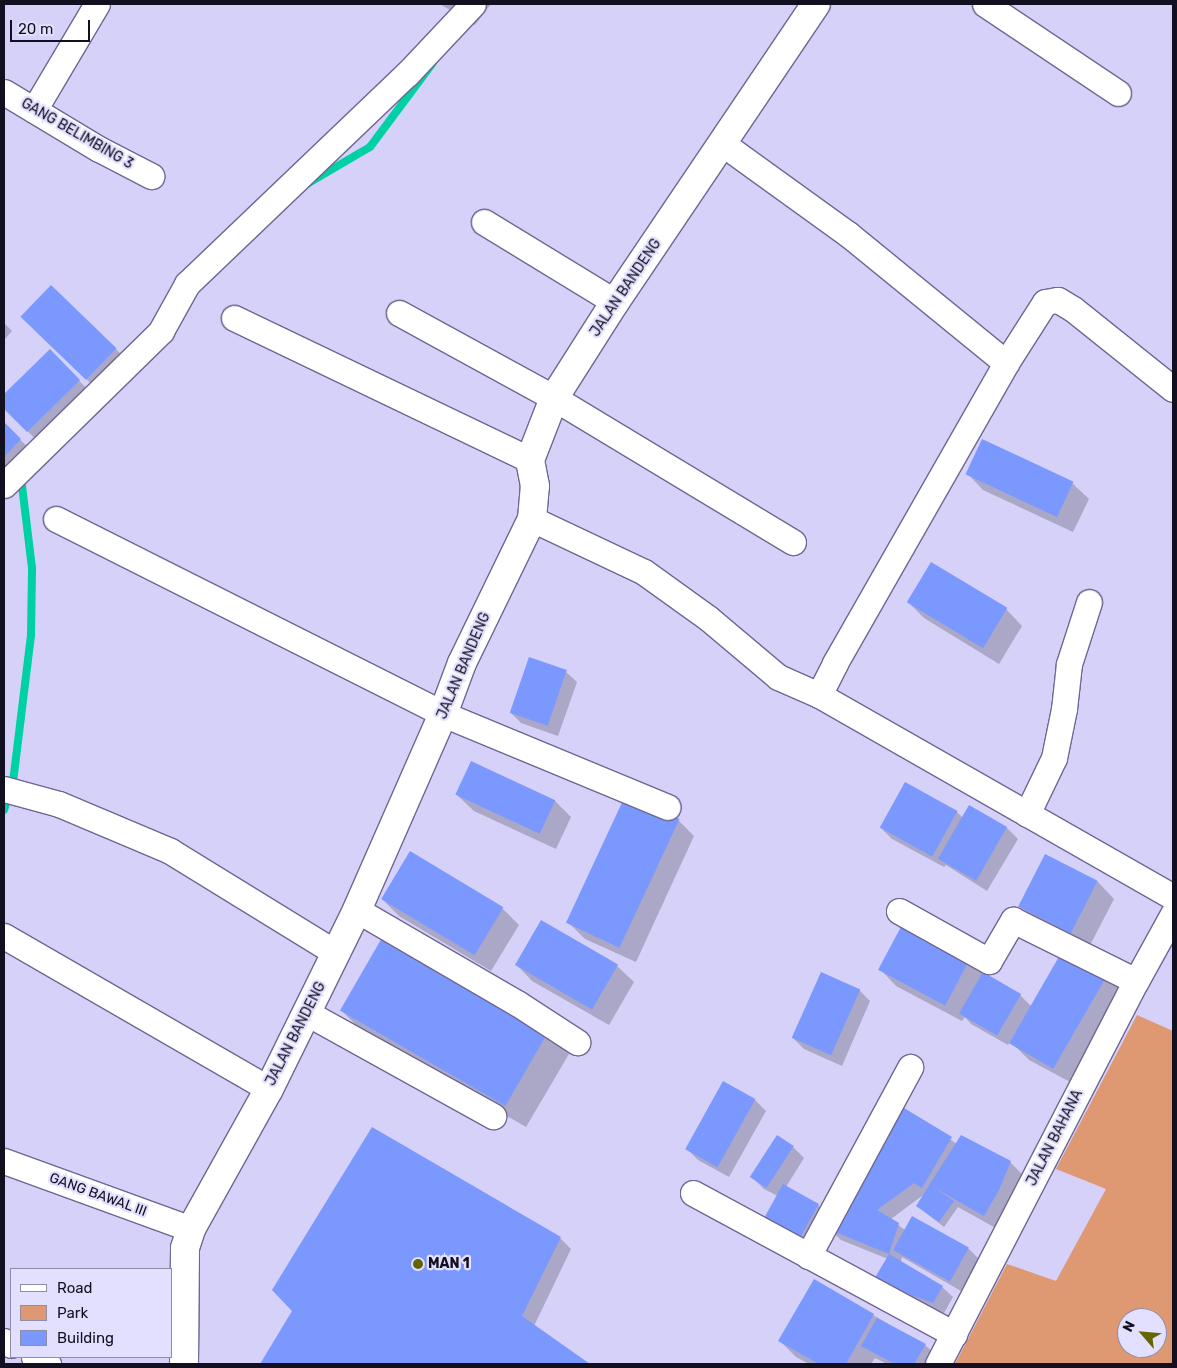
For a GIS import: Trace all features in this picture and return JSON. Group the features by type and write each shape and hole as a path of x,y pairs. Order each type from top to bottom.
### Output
{"street":[{"path":"34,110 97,4"},
{"path":"4,485 161,331 187,284 407,74 473,4"},
{"name":"JALAN BANDENG","path":"184,1364 185,1255 192,1230 269,1089 358,910 443,714 462,663 532,519 535,486 530,460 554,398 615,302 816,4"},
{"path":"985,4 1118,93"},
{"name":"GANG BELIMBING 3","path":"4,92 99,149 151,176"},
{"path":"723,144 848,234 1006,364"},
{"path":"484,222 615,302"},
{"path":"819,695 834,663 1006,364 1045,302 1058,300 1073,309 1173,389"},
{"path":"399,314 554,398 793,542"},
{"path":"234,318 530,460"},
{"path":"56,519 443,714 668,807"},
{"path":"532,519 644,572 708,618 778,677 819,695 1173,897"},
{"path":"1028,814 1054,758 1064,709 1069,664 1090,602"},
{"path":"14,792 59,804 170,851 336,953"},
{"path":"358,910 517,1003 577,1042"},
{"path":"899,911 989,960 1014,920 1136,981"},
{"name":"JALAN BAHANA","path":"938,1364 1136,981 1173,914"},
{"path":"4,936 269,1089"},
{"path":"307,1013 493,1116"},
{"path":"808,1256 910,1067"},
{"name":"GANG BAWAL III","path":"4,1161 192,1230"},
{"path":"693,1193 954,1334"},
{"path":"36,1358 48,1364"}],"green space":[{"path":"1137,1015 1173,1031 1173,1364 955,1364 1007,1264 1056,1281 1106,1189 1056,1169"}],"building":[{"path":"51,285 116,348 86,380 20,317"},
{"path":"50,349 80,380 27,432 4,409 4,394"},
{"path":"4,422 21,439 4,457"},
{"path":"982,439 1074,482 1057,517 966,474"},
{"path":"931,562 1007,608 983,648 907,602"},
{"path":"529,657 567,670 548,726 510,713"},
{"path":"471,761 555,800 540,834 455,795"},
{"path":"905,782 957,811 932,857 880,827"},
{"path":"626,794 679,819 619,948 566,923"},
{"path":"969,805 1007,827 976,881 938,859"},
{"path":"410,851 503,907 475,955 381,899"},
{"path":"1045,854 1098,881 1071,933 1018,907"},
{"path":"541,920 618,964 592,1010 515,965"},
{"path":"903,923 970,959 945,1005 878,970"},
{"path":"383,936 548,1032 505,1106 340,1010"},
{"path":"1064,948 1108,973 1053,1069 1009,1043"},
{"path":"821,972 860,989 831,1055 792,1038"},
{"path":"983,972 1021,994 997,1036 959,1014"},
{"path":"723,1081 755,1099 718,1167 685,1149"},
{"path":"904,1108 952,1137 922,1188 914,1183 877,1210 899,1223 889,1254 828,1229"},
{"name":"MAN 1","path":"372,1127 561,1237 522,1316 590,1364 260,1364 292,1311 272,1290"},
{"path":"777,1135 794,1146 767,1188 750,1177"},
{"path":"961,1135 1011,1161 999,1190 984,1216 933,1187 954,1201 939,1222 916,1206"},
{"path":"783,1184 819,1204 799,1240 763,1220"},
{"path":"912,1216 969,1248 950,1282 893,1250"},
{"path":"889,1254 943,1286 933,1303 873,1281"},
{"path":"814,1279 874,1314 846,1364 819,1364 778,1341"},
{"path":"877,1318 926,1344 914,1364 895,1364 861,1346"}],"waterway":[{"path":"305,185 370,147 432,64"},
{"path":"4,810 13,782 31,635 32,568 21,477"}],"place":[{"name":"MAN 1","path":"418,1264"}]}
